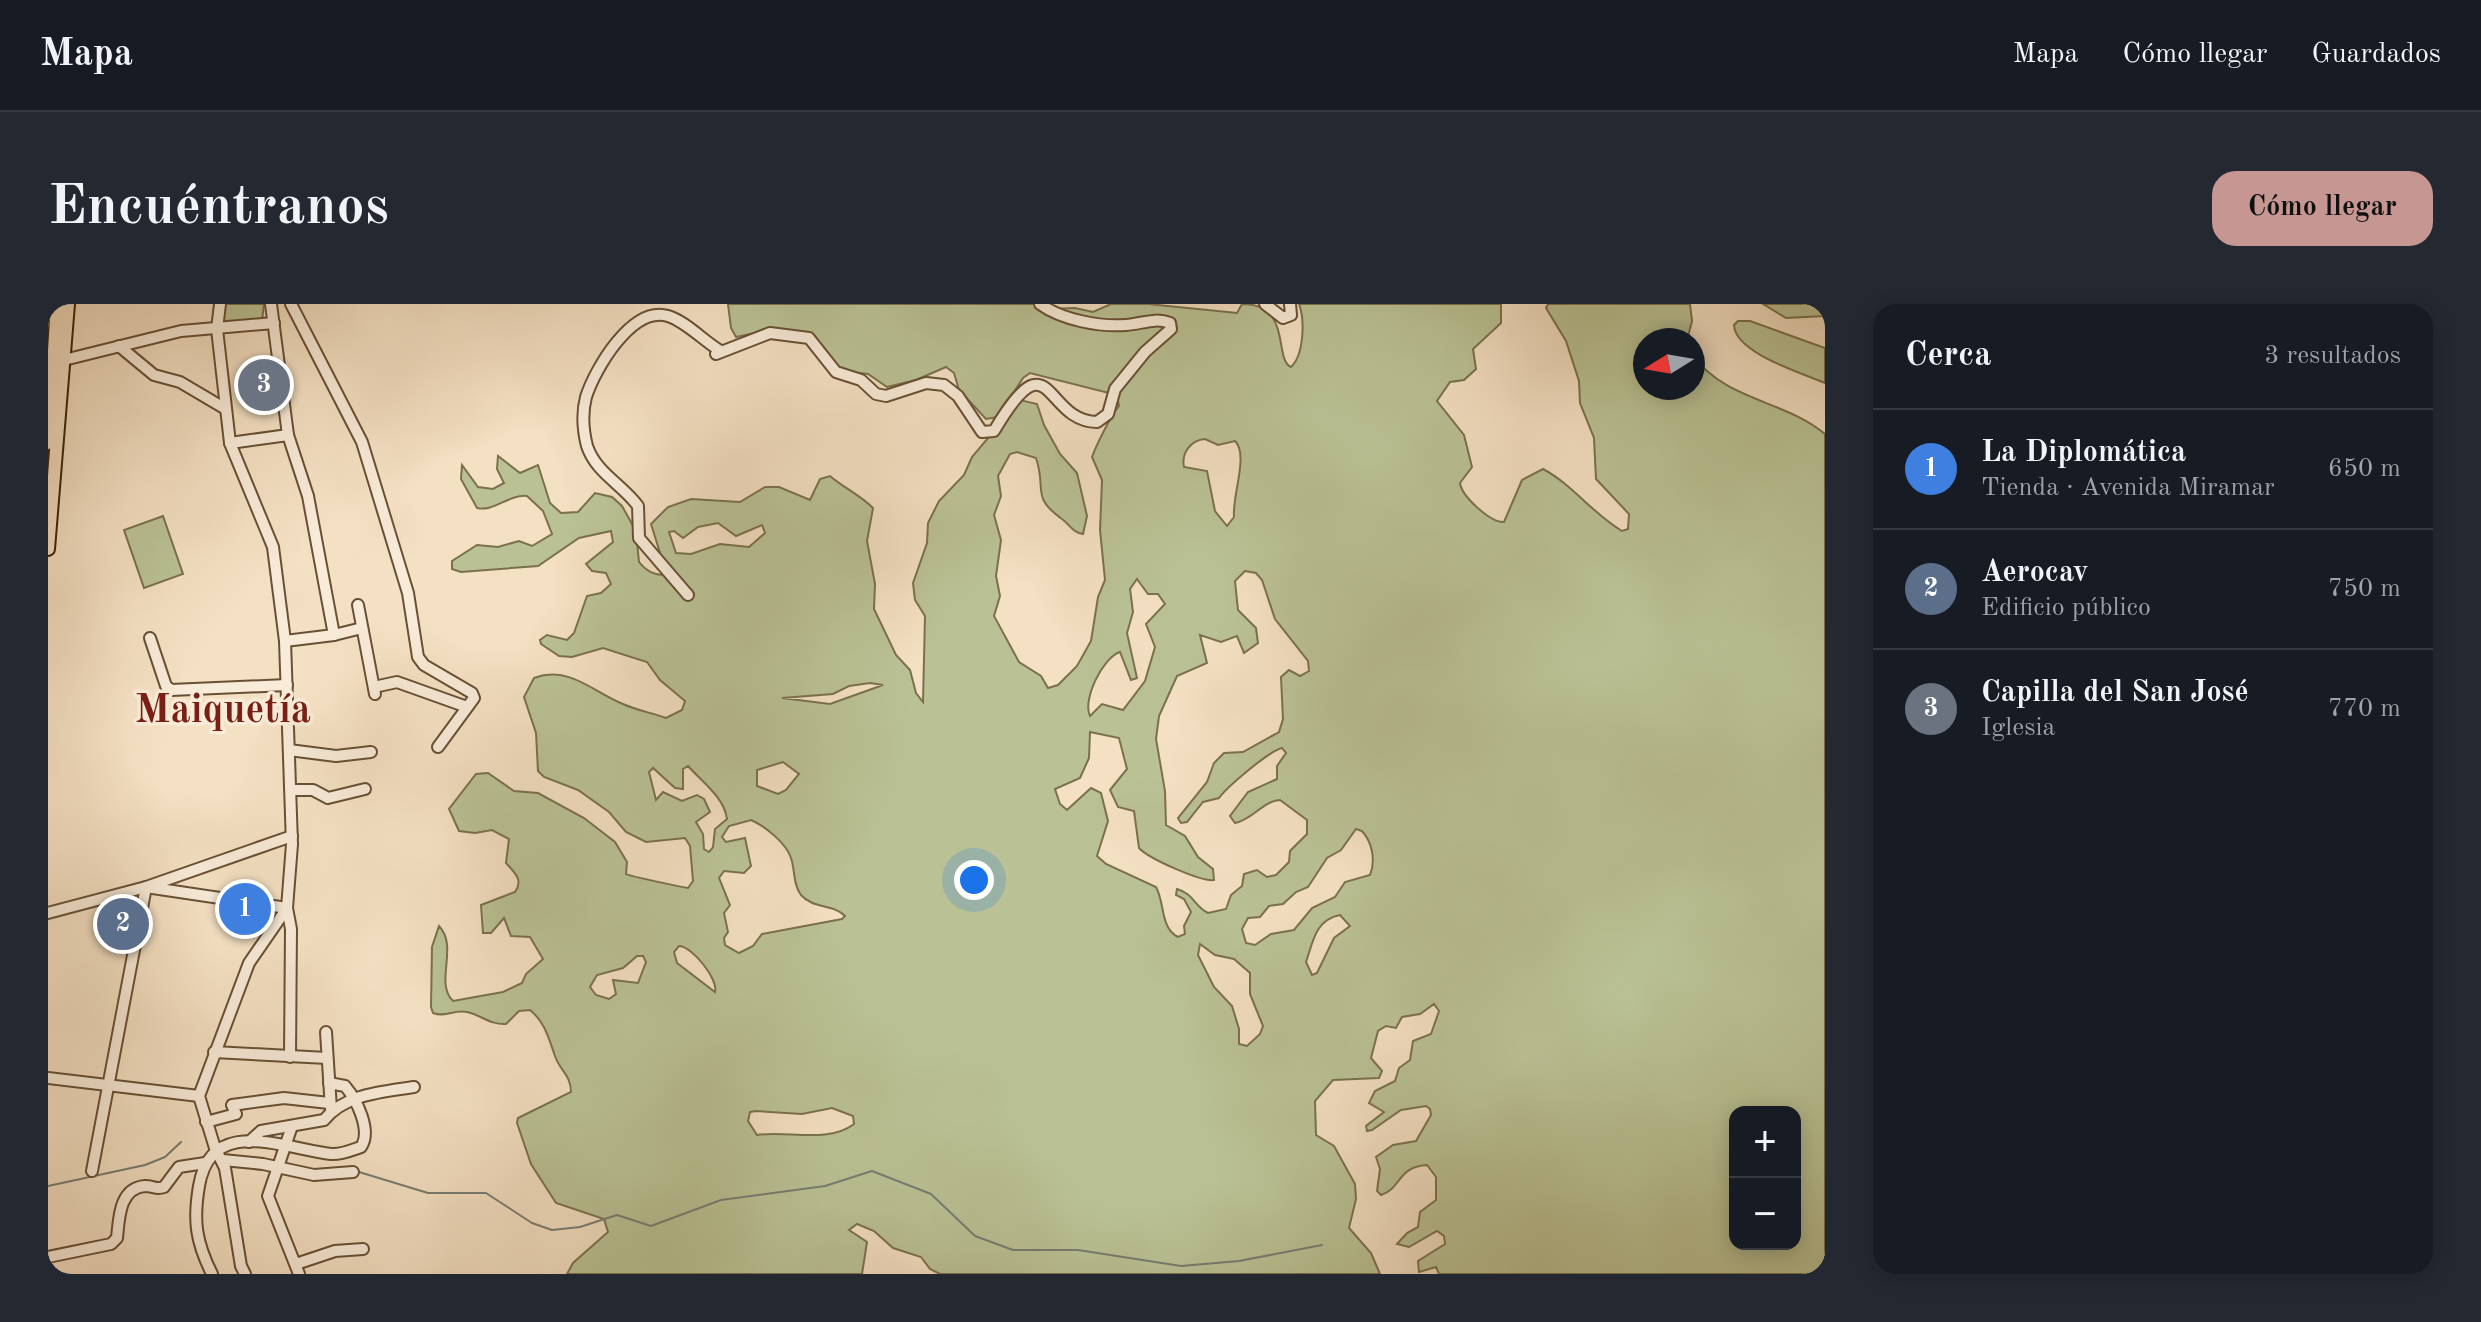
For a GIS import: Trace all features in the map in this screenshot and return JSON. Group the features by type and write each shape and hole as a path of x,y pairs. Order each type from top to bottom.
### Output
{"main road":[{"path":"48,443 57,304"},
{"path":"48,549 68,304"}],"street":[{"path":"220,304 217,329 230,443 273,547 285,641 292,836 287,908 291,929 290,1057"},
{"path":"271,304 288,435 308,496 334,635"},
{"path":"291,304 362,442 408,593 418,657 433,671 472,693 474,698 438,747"},
{"path":"688,595 639,538 638,506 598,466 588,447 583,422 586,397 604,358 633,324 651,316 668,316 718,352 728,351 770,333 791,332 809,338 836,372 861,380 876,394 886,396 926,383 944,385 958,396 982,432 988,433 994,431 1015,395 1033,385 1044,387 1080,418 1097,422 1108,414 1115,389 1145,352 1171,329 1170,323 1163,320 1126,325 1092,322 1062,316 1040,304"},
{"path":"1265,304 1283,318 1291,315 1290,304"},
{"path":"64,360 181,331 274,323"},
{"path":"119,346 154,375 180,382 224,408"},
{"path":"230,443 288,435"},
{"path":"358,605 374,690 397,682 467,707"},
{"path":"285,641 362,628"},
{"path":"150,638 166,686 171,690 287,685"},
{"path":"289,750 336,756 371,752"},
{"path":"291,790 313,790 328,798 365,789"},
{"path":"48,913 146,887 292,836"},
{"path":"146,887 287,908"},
{"path":"92,1171 146,887"},
{"path":"245,1274 223,1160 215,1148 199,1096 249,963 287,908"},
{"path":"249,1142 261,1131 291,1129 324,1120 330,1107 326,1032"},
{"path":"214,1052 327,1058"},
{"path":"48,1078 199,1096"},
{"path":"212,1274 194,1232 205,1163 215,1148 249,1142 287,1145 333,1154 361,1147 365,1131 355,1099 345,1086 329,1083"},
{"path":"206,1122 236,1114 232,1105 255,1101 295,1098 330,1107 414,1087"},
{"path":"291,1129 268,1196 298,1269 335,1251 363,1249"},
{"path":"223,1160 277,1166 314,1175 353,1172"},
{"path":"48,1257 111,1244 117,1238 120,1210 125,1197 146,1186 164,1187 179,1167 205,1163"}],"green space":[{"path":"225,304 264,304 262,321 221,323"},
{"path":"728,304 1039,304 1049,309 1075,308 1093,312 1111,304 1148,304 1237,313 1242,304 1258,306 1269,313 1279,332 1286,362 1291,367 1299,354 1302,337 1299,304 1501,304 1501,323 1473,349 1476,369 1464,380 1450,382 1437,401 1464,435 1472,467 1460,483 1462,489 1485,514 1504,522 1522,480 1543,469 1622,531 1628,529 1629,514 1596,479 1594,438 1580,403 1579,381 1566,341 1546,308 1548,304 1690,304 1690,328 1633,328 1633,400 1705,400 1705,369 1738,391 1792,414 1825,434 1825,1274 1439,1274 1436,1267 1419,1272 1418,1261 1445,1244 1444,1236 1437,1231 1409,1247 1397,1244 1418,1227 1420,1212 1436,1200 1436,1177 1427,1165 1417,1167 1381,1195 1377,1191 1380,1169 1376,1157 1393,1145 1416,1141 1431,1115 1430,1109 1426,1106 1401,1110 1372,1130 1367,1131 1366,1126 1384,1112 1369,1103 1375,1091 1395,1081 1399,1068 1410,1060 1413,1041 1431,1034 1439,1011 1434,1004 1420,1014 1402,1017 1396,1028 1386,1026 1378,1031 1371,1058 1382,1071 1379,1078 1333,1080 1315,1101 1316,1135 1334,1146 1355,1184 1356,1199 1349,1228 1371,1253 1380,1274 940,1274 930,1269 921,1257 893,1248 874,1231 857,1224 849,1230 867,1242 862,1274 567,1274 573,1263 608,1232 604,1219 556,1203 531,1164 517,1123 518,1118 571,1092 546,1031 530,1010 519,1011 506,1024 500,1024 467,1012 433,1013 431,1007 432,947 439,926 447,944 446,985 453,1001 503,992 522,983 526,974 543,959 530,937 511,936 504,918 491,933 483,933 481,905 518,888 517,876 506,863 509,839 492,830 475,833 459,831 449,809 476,774 488,773 514,791 538,793 584,818 615,842 627,862 626,874 688,888 693,881 690,846 685,838 646,842 626,832 609,812 578,790 544,777 538,771 536,733 524,697 534,678 558,675 570,677 628,706 666,718 682,710 685,701 660,680 647,662 603,648 572,657 559,656 541,644 540,640 547,635 567,640 574,633 587,596 601,593 611,584 606,573 592,571 586,564 613,542 611,531 579,538 538,566 461,572 452,569 452,561 477,545 498,547 519,541 532,546 552,534 543,511 527,496 489,508 477,508 461,479 462,465 478,487 493,489 504,483 497,469 498,456 520,473 538,465 550,503 561,513 578,512 595,493 612,497 622,506 636,531 639,562 651,572 663,575 667,575 651,524 668,507 691,499 740,502 765,487 779,487 810,500 820,479 830,476 873,508 867,541 875,584 874,609 896,655 910,670 916,693 923,702 925,616 915,600 913,583 927,543 928,523 939,501 964,475 972,457 1020,400 1037,404 1044,425 1060,454 1077,473 1087,516 1083,534 1074,530 1046,504 1036,458 1017,452 1010,454 998,476 1001,496 994,515 1001,540 996,576 1000,596 994,616 1019,662 1041,676 1048,688 1058,685 1077,666 1091,641 1098,597 1105,580 1100,530 1102,480 1092,457 1119,406 1117,395 1030,373 1023,378 998,417 986,419 959,390 954,373 946,367 916,380 887,387 868,374 849,372 835,366 807,336 764,331 736,337 731,328","holes":["1200,440 1218,445 1235,441 1239,447 1234,517 1227,526 1215,511 1207,471 1184,467 1186,452","718,523 736,536 762,525 765,533 749,547 720,544 691,554 676,553 669,532 674,531 683,538 698,527","1245,571 1256,573 1262,580 1275,619 1308,661 1309,671 1300,676 1289,670 1281,677 1283,719 1279,732 1243,752 1224,753 1214,763 1207,782 1178,818 1181,823 1187,822 1203,802 1219,798 1249,770 1282,748 1286,753 1277,766 1277,779 1248,792 1230,816 1235,823 1280,800 1307,820 1307,834 1290,851 1289,862 1276,875 1267,877 1257,870 1244,874 1242,886 1231,895 1226,909 1208,913 1177,889 1176,895 1184,899 1191,912 1184,926 1185,934 1178,937 1168,928 1156,887 1106,864 1097,856 1108,821 1101,793 1091,788 1067,810 1060,804 1055,789 1080,778 1089,758 1090,732 1119,738 1127,769 1110,790 1118,807 1134,811 1139,848 1176,869 1214,880 1213,869 1198,857 1185,836 1166,825 1165,791 1156,739 1159,716 1177,676 1207,663 1200,635 1221,642 1237,636 1244,653 1258,643 1256,628 1238,610 1235,581","1137,579 1148,594 1158,594 1165,604 1146,624 1155,647 1145,681 1123,710 1102,704 1090,716 1091,690 1101,670 1114,656 1120,652 1131,680 1137,678 1127,633 1133,612 1130,589","883,685 830,704 782,698 833,694 849,686","783,762 799,774 786,790 778,794 757,786 757,770","688,766 712,790 725,811 727,819 715,829 713,847 709,852 704,849 703,834 696,822 710,812 704,799 697,795 682,801 663,792 656,800 649,772 653,768 675,788 683,789 683,769","751,820 762,826 788,852 801,895 845,916 762,934 753,946 739,953 725,945 724,938 728,932 724,913 730,905 719,878 724,871 744,873 751,866 745,838 726,842 722,837 729,826","1356,829 1362,831 1368,840 1373,863 1370,875 1345,882 1335,897 1312,908 1294,930 1271,934 1255,945 1246,943 1242,929 1248,918 1260,917 1269,906 1283,904 1296,892 1308,887 1327,858 1341,850","1340,915 1350,926 1334,938 1317,973 1312,975 1306,962 1313,940 1325,922","1200,944 1215,955 1234,959 1250,973 1250,994 1263,1026 1260,1034 1247,1046 1239,1044 1239,1029 1232,1006 1214,987 1198,955","679,946 684,947 703,964 713,980 715,992 677,963 674,952","637,956 643,956 646,962 638,983 613,980 616,994 609,999 596,995 590,987 597,975 623,968","832,1108 853,1116 854,1124 844,1130 820,1135 757,1135 748,1121 750,1112 802,1114"]},
{"path":"1763,304 1825,304 1825,316 1786,318"},
{"path":"1738,321 1750,321 1825,348 1825,383 1757,353 1737,335 1734,325"},
{"path":"163,516 183,574 144,588 124,530"}],"waterway":[{"path":"48,1186 145,1165 165,1157 181,1142"},
{"path":"359,1172 428,1193 486,1193 532,1223 552,1230 580,1227 617,1215 651,1226 721,1200 825,1186 872,1171 931,1194 975,1236 1013,1250 1078,1250 1181,1266 1239,1261 1322,1245"}],"place":[{"name":"Capilla del San José","path":"264,385"},
{"name":"La Diplomática","path":"245,909"},
{"name":"Aerocav","path":"123,924"}],"district":[{"name":"Maiquetía","path":"223,712"}]}
